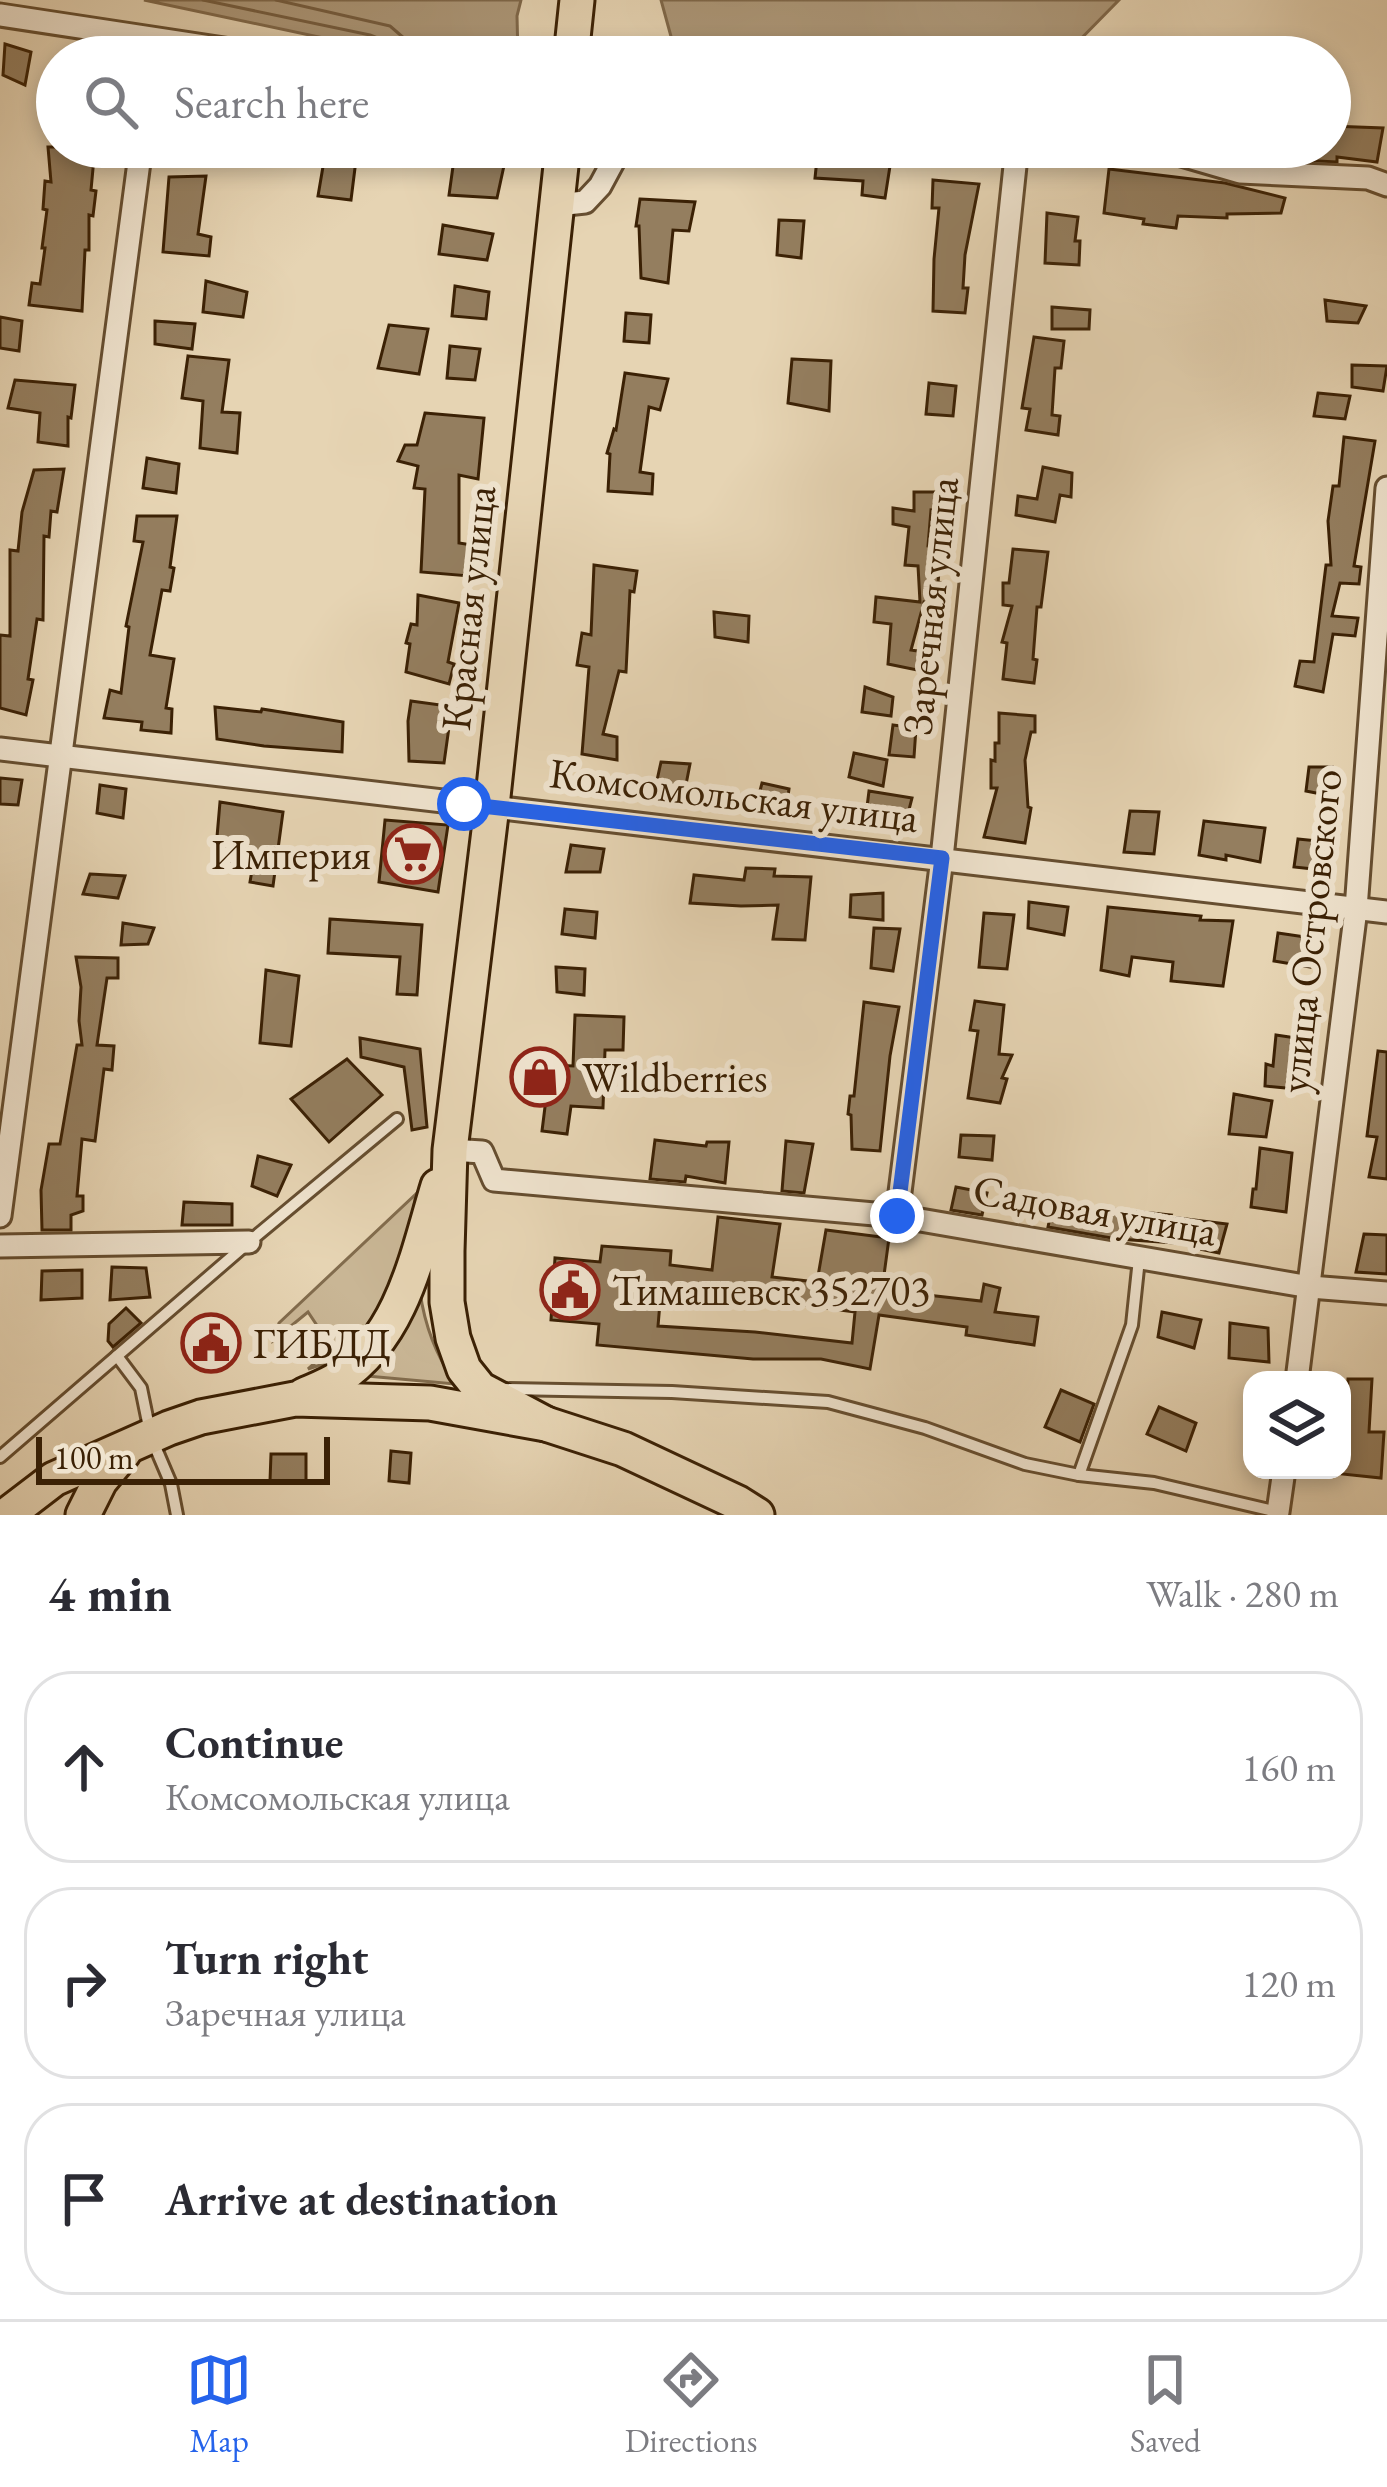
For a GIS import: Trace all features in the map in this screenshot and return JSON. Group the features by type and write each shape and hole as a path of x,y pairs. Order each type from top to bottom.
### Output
{"main road":[{"path":"574,36 577,0"},
{"name":"Красная улица","path":"450,1150 561,168"},
{"path":"450,1150 447,1302 453,1338 464,1369 480,1389 546,1424"},
{"path":"7,1515 54,1480 140,1441 201,1418 295,1399 338,1380 366,1355 399,1310 450,1150"},
{"path":"295,1399 430,1403 546,1424 623,1449 757,1515"},
{"path":"83,1515 100,1481 140,1441"},
{"path":"719,1494 785,1515"}],"street":[{"path":"0,14 100,36"},
{"path":"0,1216 138,168"},
{"path":"557,205 585,202 610,168"},
{"name":"Заречная улица","path":"897,1216 942,858 1015,168"},
{"path":"1226,168 1377,181"},
{"name":"улица Островского","path":"1298,1371 1356,909 1387,488"},
{"name":"Комсомольская улица","path":"0,749 1387,911"},
{"name":"Садовая улица","path":"450,1150 482,1152 494,1180 897,1216 1310,1286 1387,1293"},
{"path":"0,1246 249,1242"},
{"path":"1281,1514 1283,1479"}],"lane":[{"path":"0,1457 397,1119"},
{"path":"1079,1474 1132,1325 1140,1256"},
{"path":"117,1356 141,1388 140,1441 171,1484 177,1515"},
{"path":"480,1389 672,1392 828,1402 925,1428 1025,1465 1154,1484 1281,1514"}],"shaded area":[{"path":"416,1194 407,1245 377,1314 348,1350 308,1369 332,1348 308,1312 274,1340 279,1323"},
{"path":"420,1292 432,1340 455,1384 367,1376 398,1337"}],"water":[{"path":"144,0 521,0 517,36 314,36"},
{"path":"661,0 1119,0 1084,36 671,36"}],"building":[{"path":"5,44 31,52 25,85 3,75"},
{"path":"1351,127 1383,128 1377,162 1351,159"},
{"path":"50,168 93,168 91,190 96,191 93,216 89,215 82,311 29,305 32,283 40,284 45,181 51,182"},
{"path":"323,168 355,168 351,200 318,196"},
{"path":"453,168 503,168 497,198 449,195"},
{"path":"816,168 890,168 885,198 862,195 863,181 815,178"},
{"path":"1109,169 1225,183 1285,198 1281,213 1178,216 1176,228 1143,224 1144,219 1104,213"},
{"path":"206,176 198,234 211,237 209,256 163,252 169,177"},
{"path":"933,180 979,184 965,255 965,313 933,311 939,208 932,208"},
{"path":"640,199 695,202 689,231 673,230 668,283 641,278 636,226"},
{"path":"1047,213 1078,217 1079,265 1045,263"},
{"path":"779,220 804,221 801,258 777,255"},
{"path":"443,225 493,234 487,260 439,254"},
{"path":"206,281 247,292 243,317 203,312"},
{"path":"455,286 489,292 486,319 452,316"},
{"path":"1325,300 1366,306 1358,323 1327,321"},
{"path":"1052,307 1090,310 1089,329 1052,329"},
{"path":"626,313 651,315 649,343 624,341"},
{"path":"0,317 22,321 19,351 0,348"},
{"path":"155,321 195,324 192,349 155,344"},
{"path":"389,325 428,329 419,374 378,368"},
{"path":"1034,337 1064,341 1061,368 1055,368 1052,415 1060,416 1058,435 1026,430 1030,409 1022,408"},
{"path":"450,346 480,349 475,380 447,378"},
{"path":"188,356 229,360 222,412 240,413 237,453 200,448 203,401 182,398"},
{"path":"792,359 831,361 829,411 788,403"},
{"path":"1352,365 1387,366 1383,391 1352,387"},
{"path":"625,373 668,379 660,410 649,407 640,472 653,474 652,494 608,491 607,453 616,430"},
{"path":"15,380 75,385 68,446 38,442 40,413 8,408"},
{"path":"929,383 956,386 953,416 926,414"},
{"path":"1318,393 1350,396 1345,419 1314,416"},
{"path":"425,413 484,418 478,479 459,475 459,543 472,545 469,576 421,572 425,489 414,488 418,466 398,461 405,445 417,445"},
{"path":"1344,437 1375,441 1354,566 1361,567 1359,584 1340,583 1332,616 1358,618 1355,636 1333,634 1323,692 1295,686 1300,661 1314,662 1326,565 1331,565 1328,521 1333,486 1339,486"},
{"path":"147,458 179,464 176,493 143,488"},
{"path":"1043,467 1072,473 1071,497 1060,495 1055,522 1016,515 1018,496 1037,499"},
{"path":"64,469 57,512 51,511 49,537 44,536 43,620 37,619 26,715 0,708 0,635 10,636 10,550 18,551 22,512 34,470"},
{"path":"914,492 941,492 940,511 931,510 928,546 941,548 940,605 924,602 911,650 924,652 922,671 888,664 891,624 874,622 876,597 920,602 918,566 905,565 909,527 893,524 893,508 914,511"},
{"path":"137,516 177,516 170,591 162,590 150,655 174,659 166,708 172,709 171,733 141,730 142,722 104,718 110,690 121,693 126,626 143,542 134,541"},
{"path":"1013,549 1048,552 1041,607 1037,607 1034,683 1003,679 1007,643 1002,642 1012,606 1003,605 1003,583 1009,583"},
{"path":"594,565 637,571 634,592 630,591 626,672 619,671 603,734 617,737 617,760 582,754 589,667 577,665 582,633 591,635"},
{"path":"418,595 459,603 448,662 454,664 449,684 406,672 410,644 406,643 411,624 417,625"},
{"path":"714,612 749,616 748,642 715,637"},
{"path":"865,687 893,697 891,716 862,712"},
{"path":"411,701 448,706 444,763 409,761"},
{"path":"215,707 343,722 342,752 217,739"},
{"path":"999,713 1035,716 1025,760 1031,808 1025,843 984,837 997,788 991,788 991,760 995,761 995,743 999,743"},
{"path":"893,725 916,728 914,757 889,755"},
{"path":"854,753 887,760 883,786 849,777"},
{"path":"661,762 690,764 683,800 654,794"},
{"path":"1309,767 1332,767 1326,795 1306,791"},
{"path":"0,778 22,780 18,805 0,804"},
{"path":"762,783 789,789 786,811 756,806"},
{"path":"100,785 126,789 123,818 97,813"},
{"path":"869,791 912,798 904,829 865,823"},
{"path":"220,802 283,812 273,886 250,882 253,864 215,860"},
{"path":"1130,811 1159,812 1154,854 1124,852"},
{"name":"Империя","path":"385,820 448,825 438,892 379,882"},
{"path":"1204,821 1265,828 1260,862 1199,855"},
{"path":"1298,839 1328,842 1323,870 1294,867"},
{"path":"571,845 604,849 600,872 566,872"},
{"path":"746,868 775,869 774,876 811,877 805,940 773,939 778,905 690,903 694,875 744,880"},
{"path":"90,874 125,876 118,898 83,894"},
{"path":"883,893 883,920 850,917 851,895"},
{"path":"1029,902 1068,907 1064,935 1028,928"},
{"path":"1108,907 1233,921 1223,986 1171,981 1173,962 1132,957 1129,976 1101,970"},
{"path":"565,909 597,912 595,938 562,934"},
{"path":"984,913 1014,915 1007,969 979,967"},
{"path":"330,919 422,925 417,995 397,994 400,957 328,953"},
{"path":"123,923 154,928 148,944 121,945"},
{"path":"874,928 900,929 893,971 871,968"},
{"path":"1278,933 1312,938 1310,967 1274,961"},
{"path":"76,957 118,958 118,978 107,978 97,1045 114,1046 112,1070 104,1069 95,1141 82,1139 77,1196 83,1196 83,1211 71,1215 71,1230 42,1230 41,1190 49,1144 60,1144 77,1045 82,1045"},
{"path":"556,967 585,969 584,995 557,992"},
{"path":"266,970 299,976 291,1046 260,1043"},
{"path":"975,1001 1004,1005 999,1054 1012,1055 1002,1078 1007,1079 1000,1103 968,1098 978,1031 970,1030"},
{"path":"864,1002 899,1007 880,1151 852,1149 848,1114"},
{"path":"575,1015 624,1017 623,1050 605,1050 603,1108 571,1106 567,1134 542,1131 547,1091 530,1090 532,1064 573,1066"},
{"path":"1276,1035 1303,1039 1297,1089 1265,1086 1266,1064 1273,1066"},
{"path":"360,1038 420,1049 427,1127 412,1130 404,1067 361,1057"},
{"path":"1378,1051 1387,1052 1387,1179 1369,1177 1377,1137 1367,1136"},
{"path":"347,1059 382,1095 329,1142 291,1099"},
{"path":"1234,1094 1272,1101 1266,1137 1229,1134"},
{"path":"961,1135 994,1136 992,1160 959,1157"},
{"path":"655,1140 706,1146 707,1142 729,1142 725,1183 686,1176 685,1182 650,1179"},
{"path":"786,1141 813,1144 804,1193 782,1191"},
{"path":"1260,1148 1292,1153 1286,1212 1251,1207"},
{"path":"258,1156 291,1165 277,1196 252,1186"},
{"path":"956,1187 987,1193 982,1215 951,1210"},
{"path":"184,1202 232,1204 232,1225 182,1225"},
{"path":"1053,1203 1227,1224 1219,1253 1190,1244 1117,1239 1048,1227"},
{"path":"718,1217 780,1224 772,1277 817,1282 826,1230 889,1238 882,1290 981,1301 984,1284 1000,1288 995,1312 1038,1317 1034,1345 966,1335 967,1327 879,1315 870,1369 821,1359 753,1359 597,1345 599,1324 551,1320 555,1258 600,1262 602,1246 671,1251 670,1265 712,1270","holes":["668,1287 855,1312 852,1343 658,1326 661,1291"]},
{"path":"1364,1234 1387,1235 1387,1274 1356,1272"},
{"path":"112,1267 146,1268 150,1297 110,1300"},
{"path":"82,1270 82,1298 41,1300 42,1271"},
{"path":"126,1308 141,1323 113,1347 108,1341 109,1324"},
{"path":"1162,1312 1201,1320 1194,1348 1158,1337"},
{"path":"1230,1323 1268,1328 1269,1362 1229,1358"},
{"path":"1351,1379 1372,1379 1369,1432 1384,1432 1381,1478 1351,1475"},
{"path":"1061,1390 1094,1404 1080,1442 1045,1427"},
{"path":"1159,1407 1196,1423 1186,1451 1147,1434"},
{"path":"391,1451 411,1453 409,1483 389,1481"},
{"path":"271,1454 306,1454 306,1481 270,1481"}],"place":[{"name":"Империя","path":"413,854"},
{"name":"Wildberries","path":"540,1077"},
{"name":"Тимашевск 352703","path":"570,1290"},
{"name":"ГИБДД","path":"211,1343"}],"route":[{"path":"464,804 942,858 897,1216"}]}
